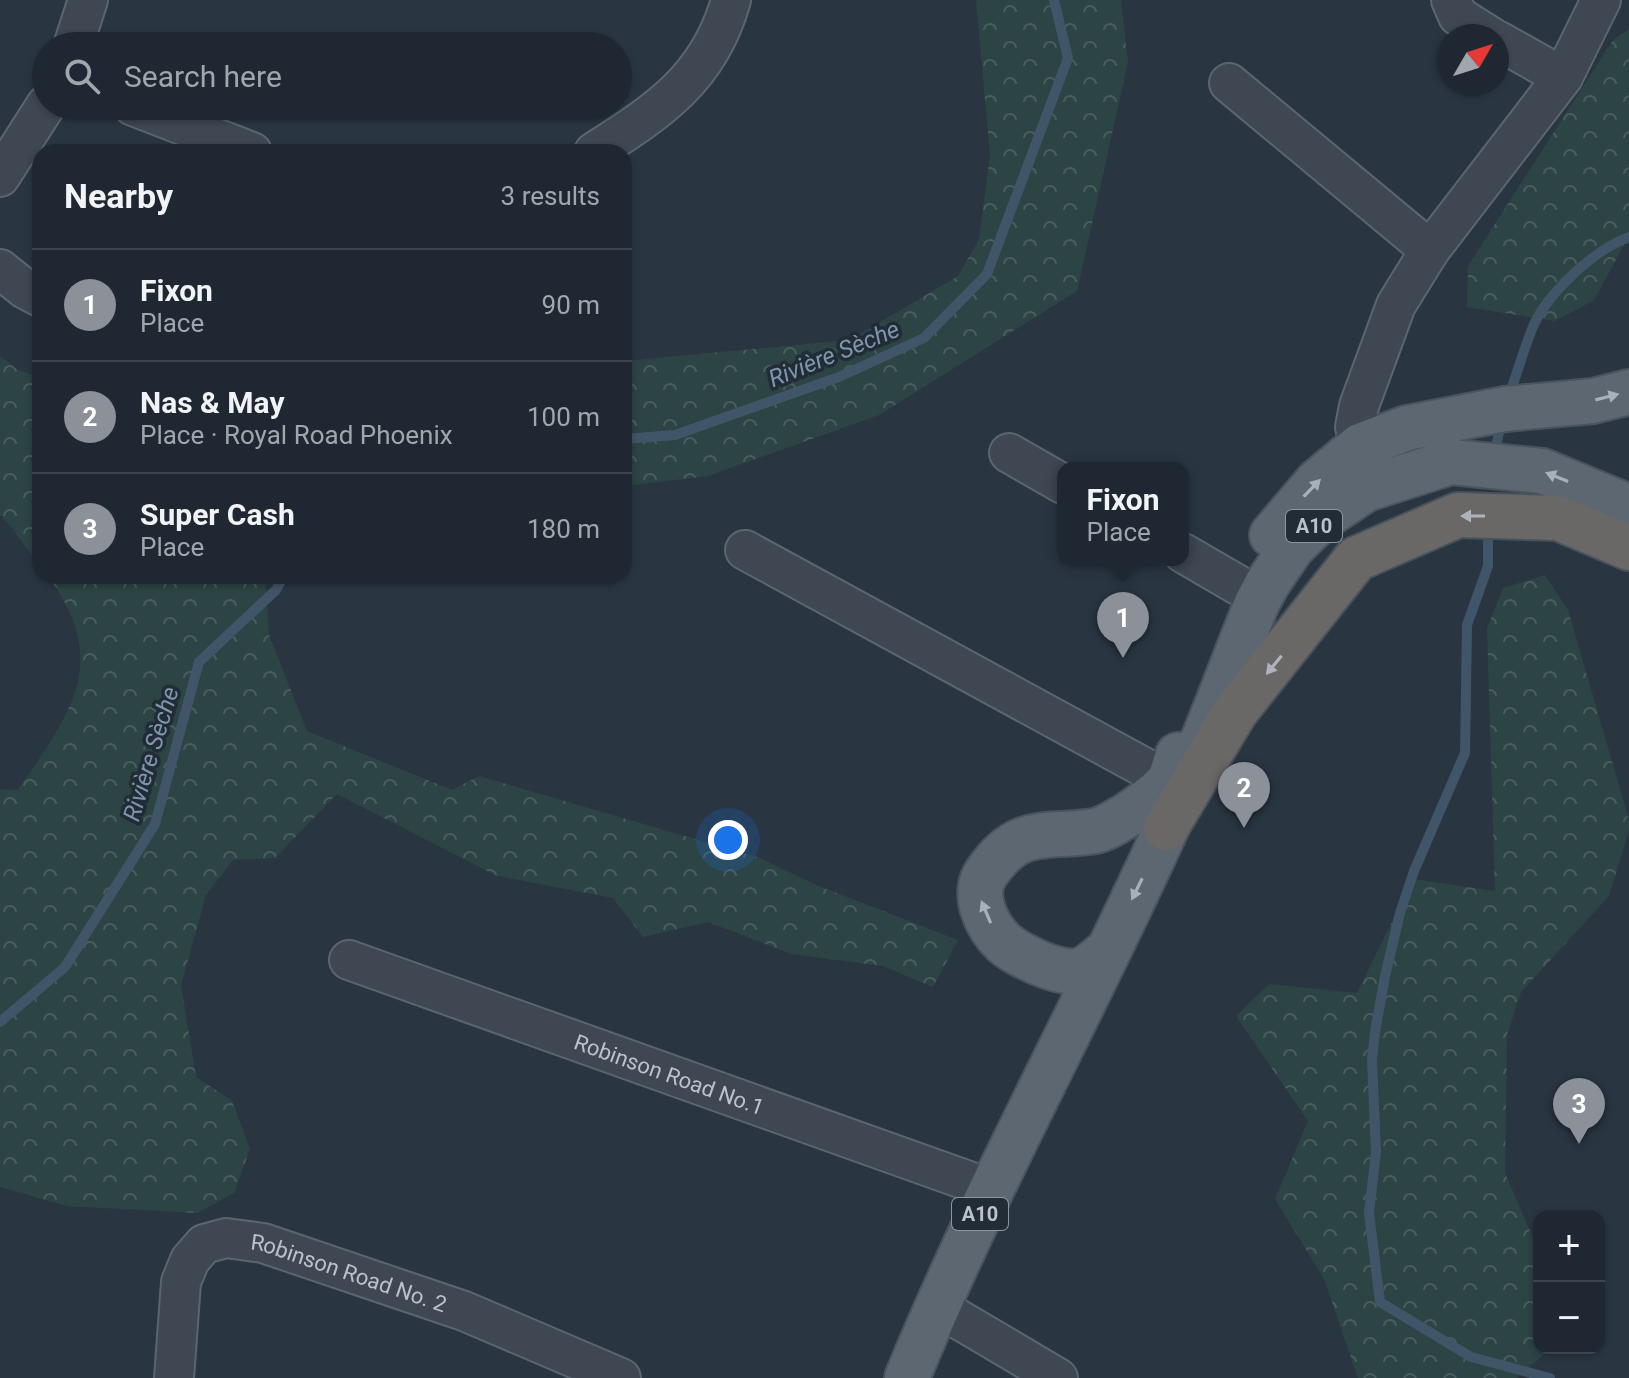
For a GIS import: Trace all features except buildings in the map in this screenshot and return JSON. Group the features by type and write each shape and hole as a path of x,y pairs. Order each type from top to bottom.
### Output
{"highway":[{"path":"1166,828 1235,712 1356,559 1458,515 1558,518 1629,548"}],"main road":[{"path":"1108,951 1080,971 1069,972 1041,964 1004,943 987,919 978,892 985,874 1004,851 1030,835 1099,831 1127,816 1169,781 1238,585 1278,525 1317,482 1360,446 1407,428 1505,409 1593,401 1629,392"},
{"name":"A10","path":"907,1378 936,1306 991,1189 1166,828 1267,584 1292,547 1321,519 1366,489 1451,462 1542,471 1629,507"},
{"path":"1041,964 1053,1002 1058,1052"}],"street":[{"path":"78,32 88,0"},
{"path":"607,144 650,117 684,86 706,60 724,26 731,0"},
{"path":"1451,0 1458,16 1471,24"},
{"path":"1360,446 1355,427 1359,406 1396,305 1430,250 1563,77 1601,0"},
{"path":"1509,47 1563,77"},
{"path":"1229,83 1430,250"},
{"path":"0,177 36,120"},
{"path":"169,120 231,144"},
{"path":"0,269 32,291"},
{"path":"1009,453 1057,481"},
{"path":"745,550 1169,781"},
{"path":"1189,556 1238,585"},
{"name":"Robinson Road No.1","path":"349,960 991,1189"},
{"name":"Robinson Road No. 2","path":"174,1378 181,1282 190,1260 204,1244 226,1238 263,1243 464,1311 621,1378"},
{"path":"936,1306 1058,1378"}],"green space":[{"path":"976,0 1121,0 1128,62 1077,291 879,415 708,476 632,485 632,360 850,340 958,276 979,239 990,155"},
{"path":"1629,29 1629,236 1594,300 1555,321 1467,307 1468,266 1613,40"},
{"path":"0,356 18,370 32,375 32,555 0,515"},
{"path":"1545,575 1568,610 1629,820 1629,830 1609,896 1521,992 1507,1035 1505,1173 1533,1238 1533,1354 1544,1354 1517,1378 1358,1378 1324,1279 1275,1199 1308,1121 1236,1016 1269,984 1357,993 1413,879 1495,891 1487,628 1503,588"},
{"path":"53,584 266,584 269,635 307,731 452,790 479,776 760,858 816,885 958,940 933,987 883,966 791,954 708,922 643,937 613,898 497,876 337,794 275,858 233,860 206,895 181,985 196,1077 232,1101 250,1149 234,1193 197,1213 67,1206 0,1187 0,789 18,790 67,712 76,687 80,662 78,636 67,607"}],"waterway":[{"name":"Rivière Sèche","path":"632,438 675,435 839,377 924,338 987,274 1068,58 1054,0"},
{"path":"1508,399 1532,329 1548,302 1587,263 1629,237"},
{"path":"1494,457 1501,422"},
{"path":"1488,525 1488,566 1467,625 1465,753 1414,871 1400,913 1375,1032 1372,1060 1376,1152 1369,1213 1380,1302 1471,1357 1550,1378"},
{"name":"Rivière Sèche","path":"0,1022 65,967 155,824 199,662 279,584"}],"place":[{"name":"Fixon","path":"1123,658"},
{"name":"Nas & May","path":"1244,828"},
{"name":"Super Cash","path":"1579,1144"}]}
